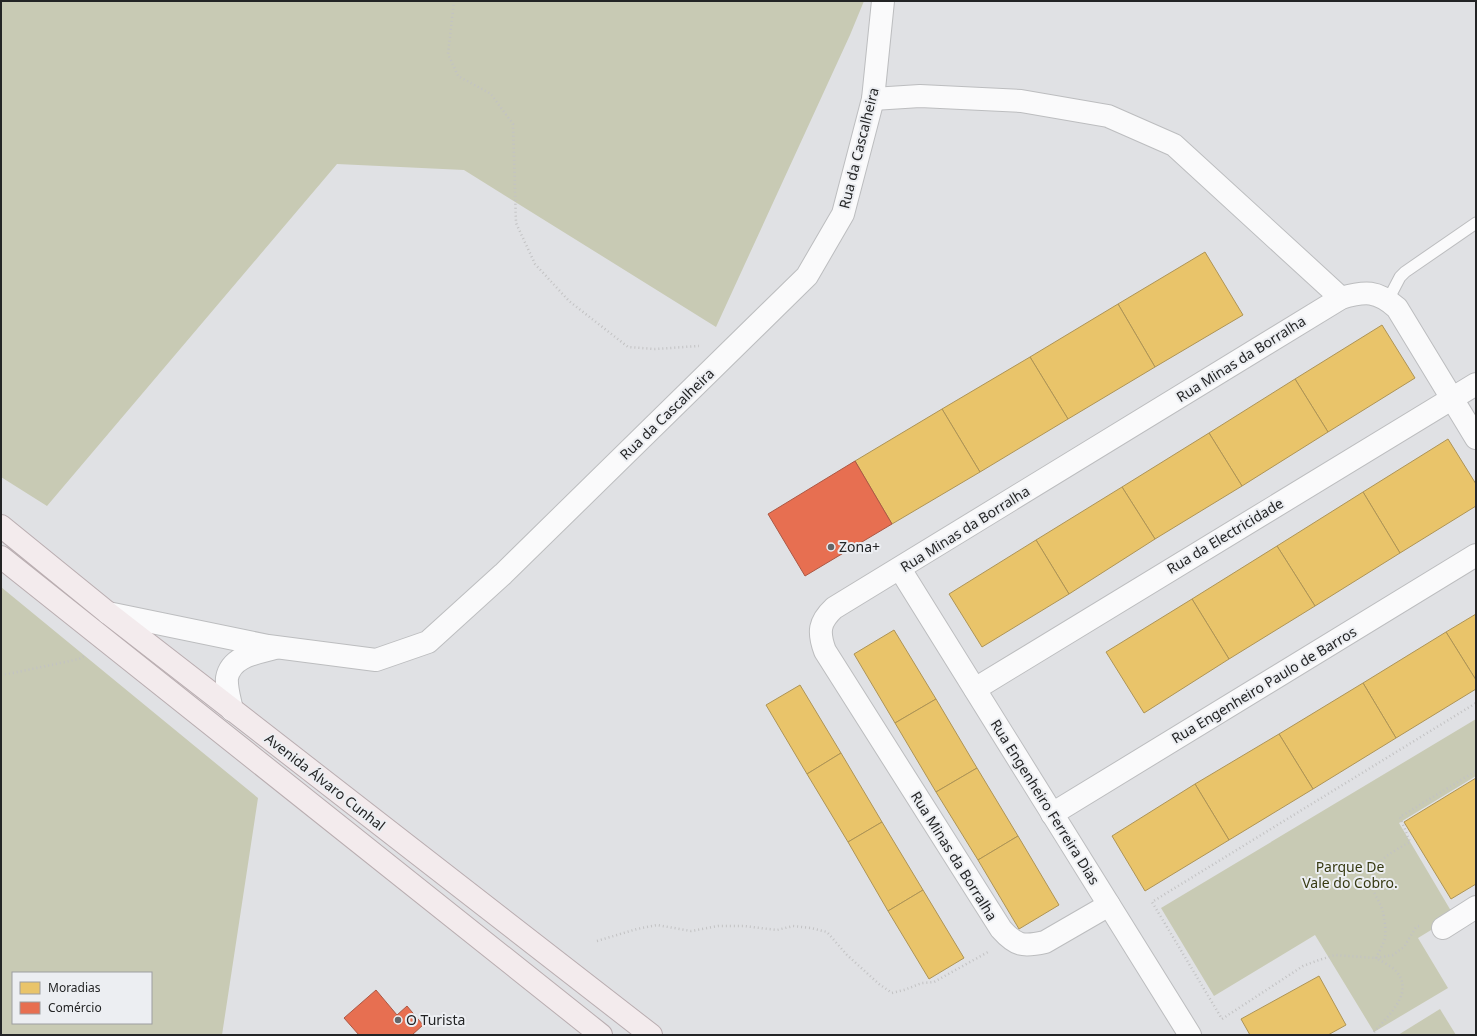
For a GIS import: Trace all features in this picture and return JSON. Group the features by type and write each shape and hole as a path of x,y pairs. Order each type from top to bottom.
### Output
{"main road":[{"name":"Avenida Álvaro Cunhal","path":"1,526 108,613 651,1035"},
{"name":"Avenida Álvaro Cunhal","path":"1,557 601,1035"}],"street":[{"name":"Rua da Cascalheira","path":"108,613 278,647 376,660 428,642 503,574 807,276 843,214 873,99 883,1"},
{"path":"873,99 920,96 1021,101 1108,116 1174,145 1340,298"},
{"name":"Rua Minas da Borralha","path":"1010,939 1001,929 825,651 821,640 823,620 834,608 900,569 1340,298 1359,293 1376,295 1388,300"},
{"path":"1388,300 1397,308 1476,438"},
{"name":"Rua da Electricidade","path":"975,689 1476,384"},
{"name":"Rua Engenheiro Paulo de Barros","path":"1052,814 1476,555"},
{"name":"Rua Engenheiro Ferreira Dias","path":"900,569 1190,1035"},
{"path":"226,636 234,651 232,666 227,679 232,710"},
{"path":"232,666 243,658 278,647"},
{"path":"1010,939 1021,945 1033,945 1045,942 1109,905"},
{"path":"1443,928 1476,907"}],"lane":[{"path":"1388,300 1400,277 1405,272 1476,223"}],"path":[{"path":"454,1 448,54 458,76 491,94 514,124 516,223 535,264 569,301 628,347 655,349 710,346 726,357"},
{"path":"1,675 13,674 79,659 107,642"},
{"path":"1443,928 1427,922 1416,927 1404,947 1393,955 1376,958 1335,956 1303,966 1222,1019 1152,902 1476,703"},
{"path":"1376,958 1385,937 1385,922 1382,906 1374,893 1372,880 1375,865 1393,851 1410,842 1400,817 1476,771"},
{"path":"597,941 637,929 657,925 691,931 718,926 744,926 777,930 793,926 811,928 827,932 847,955 892,993 904,990 922,982 934,982 1010,939"},
{"path":"1374,1032 1398,1005 1403,992 1402,981 1394,970 1376,958"}],"green space":[{"path":"1,1 864,1 850,35 716,327 464,170 337,164 47,506 1,477"},
{"path":"1,587 258,798 222,1035 1,1035"},
{"name":"Parque De Vale do Cobro.","path":"1476,719 1476,776 1399,823 1454,916 1418,938 1448,988 1374,1032 1315,935 1214,996 1161,908"},
{"path":"1440,1009 1456,1035 1398,1035"}],"building: Moradias":[{"path":"1205,252 1243,315 1155,367 1118,304"},
{"path":"1118,304 1155,367 1068,419 1030,357"},
{"path":"1382,325 1415,378 1328,432 1295,379"},
{"path":"1030,357 1068,419 980,472 942,409"},
{"path":"1295,379 1328,432 1242,486 1209,433"},
{"path":"942,409 980,472 892,524 855,461"},
{"path":"1209,433 1242,486 1155,539 1122,487"},
{"path":"1448,439 1476,484 1476,506 1400,553 1363,492"},
{"path":"1122,487 1155,539 1069,594 1036,540"},
{"path":"1363,492 1400,553 1315,606 1277,546"},
{"path":"1036,540 1069,594 982,647 949,594"},
{"path":"1277,546 1315,606 1229,659 1192,599"},
{"path":"1192,599 1229,659 1144,713 1106,652"},
{"path":"1476,614 1476,680 1446,632"},
{"path":"894,630 936,699 895,723 854,654"},
{"path":"1446,632 1476,680 1476,689 1396,738 1363,683"},
{"path":"1363,683 1396,738 1313,789 1279,734"},
{"path":"800,685 841,753 807,774 766,705"},
{"path":"936,699 977,768 936,792 895,723"},
{"path":"1279,734 1313,789 1229,840 1195,784"},
{"path":"841,753 882,822 848,842 807,774"},
{"path":"977,768 1018,836 978,860 936,792"},
{"path":"1476,778 1476,884 1451,899 1404,822"},
{"path":"1195,784 1229,840 1145,891 1112,836"},
{"path":"882,822 923,890 888,911 848,842"},
{"path":"1018,836 1059,905 1019,929 978,860"},
{"path":"923,890 964,958 929,979 888,911"},
{"path":"1319,976 1346,1025 1328,1035 1250,1035 1241,1019"}],"building: Comércio":[{"path":"855,461 892,524 805,576 768,514"},
{"path":"376,990 397,1015 407,1006 423,1025 412,1035 359,1035 344,1018"}],"place":[{"name":"Zona+","path":"831,547"},
{"name":"O Turista","path":"398,1020"}]}
